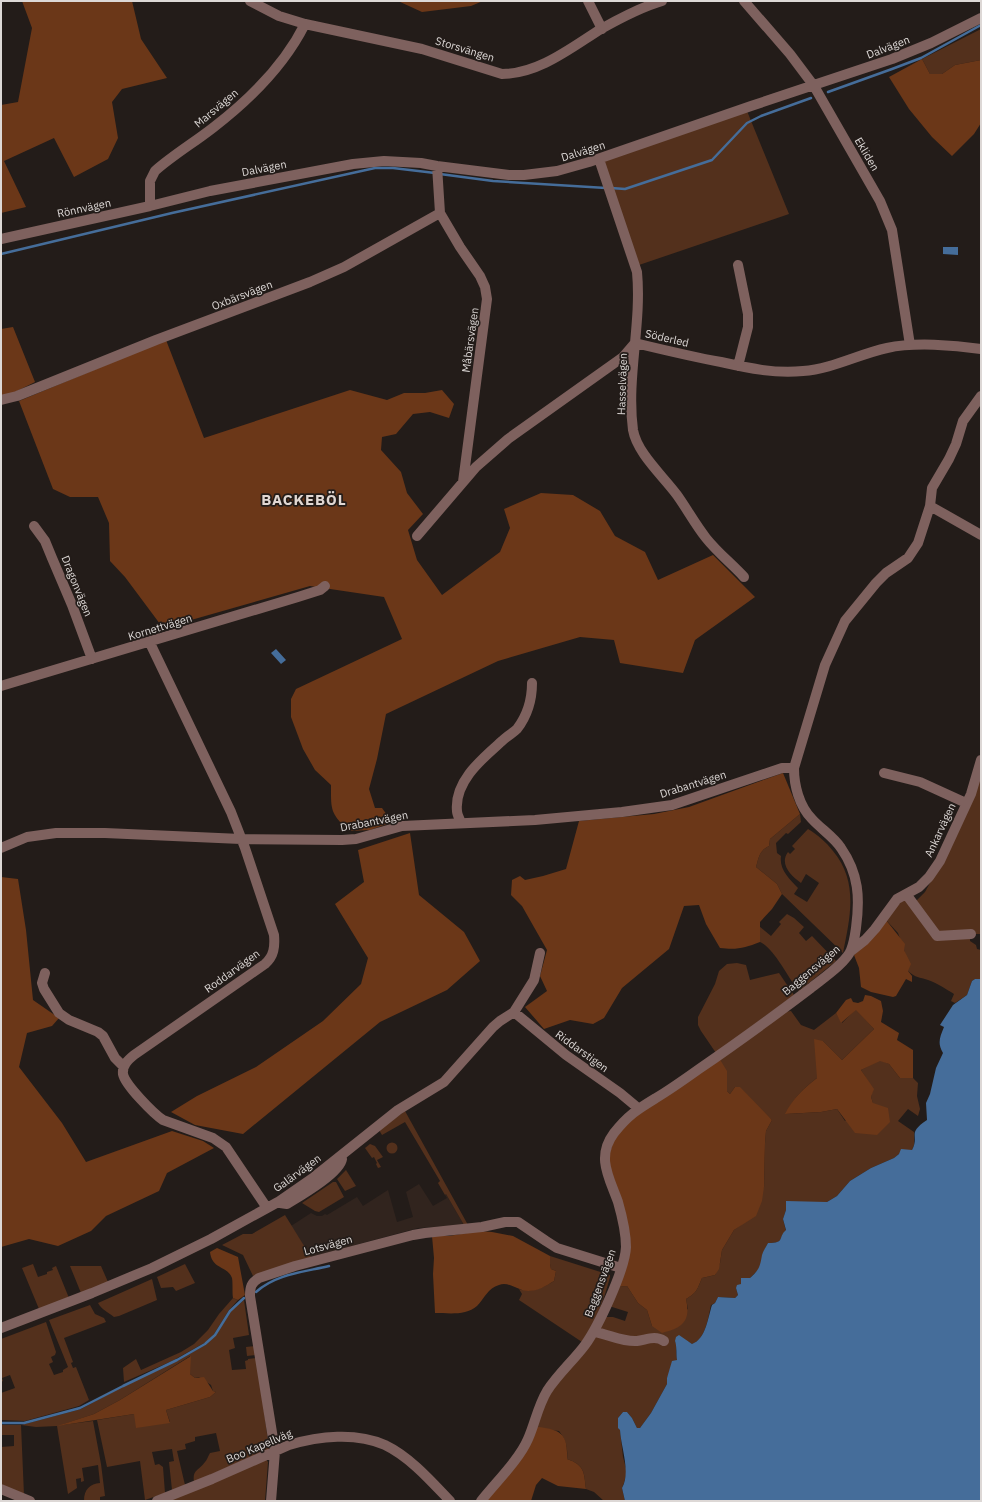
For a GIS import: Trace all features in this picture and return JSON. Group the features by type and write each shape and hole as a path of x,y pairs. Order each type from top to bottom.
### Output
{"street":[{"name":"Storsvängen","path":"250,1 279,16 305,24 422,49 502,74 512,74 526,70 553,59 602,29 662,1"},
{"path":"588,1 602,29"},
{"name":"Ekliden","path":"744,1 790,54 814,86 868,178 890,221 897,256 910,345"},
{"name":"Dalvägen","path":"171,201 210,191 353,164 384,161 421,163 436,166 524,175 557,171 599,159 892,59 931,43 981,18"},
{"name":"Marsvägen","path":"150,206 150,181 155,172 214,127 242,103 292,48 305,24"},
{"name":"Hasselvägen","path":"599,159 637,272 638,286 632,415 637,442 642,451 677,495 706,539 744,577"},
{"path":"436,166 440,213"},
{"name":"Rönnvägen","path":"1,239 171,201"},
{"name":"Oxbärsvägen","path":"1,400 17,396 149,343 310,282 344,267 440,213"},
{"name":"Måbärsvägen","path":"440,213 460,247 480,276 485,287 487,299 463,482"},
{"path":"738,265 748,314 748,327 738,366"},
{"name":"Söderled","path":"417,536 476,466 508,439 623,357 636,343 738,366 776,372 809,371 888,347 910,345 952,345 981,349"},
{"name":"Baggensvägen","path":"481,1501 522,1450 545,1394 584,1347 594,1332 621,1268 626,1248 622,1216 608,1178 604,1161 607,1143 614,1132 638,1108 716,1058 825,976 845,959 851,951 857,921 857,882 841,847 806,812 800,802 795,783 794,768 825,664 845,621 876,583 886,573 908,558 913,551 923,532 930,506 932,488 956,444 963,421 981,396"},
{"path":"930,506 981,535"},
{"name":"Dragonvägen","path":"34,526 45,541 72,605 92,659"},
{"name":"Kornettvägen","path":"1,686 150,643 320,590 325,586"},
{"name":"Roddarvägen","path":"124,1067 126,1062 134,1055 265,964 272,956 274,950 274,935 231,812 150,643"},
{"path":"461,823 457,811 459,794 465,780 476,765 516,730 522,722 529,705 532,683"},
{"name":"Ankarvägen","path":"851,951 865,940 875,929 897,899 919,886 929,877 940,862 966,803 981,760"},
{"name":"Drabantvägen","path":"1,848 27,837 56,833 105,833 241,840 356,839 402,826 535,820 622,812 672,805 782,768 794,768"},
{"name":"Ankarvägen","path":"884,773 920,782 966,803"},
{"path":"906,894 937,936 971,934"},
{"name":"Galärvägen","path":"1,1328 152,1268 211,1239 278,1202 314,1177 398,1110 444,1082 493,1027 514,1012 534,980 540,954"},
{"path":"45,972 42,980 44,989 59,1013 69,1020 98,1032 103,1036 115,1058 124,1067 123,1074 126,1081 152,1112 163,1120 213,1138 226,1147 267,1208"},
{"name":"Riddarstigen","path":"514,1012 566,1055 620,1093 638,1108"},
{"name":"Lotsvägen","path":"271,1501 275,1451 250,1296 251,1284 259,1278 303,1264 425,1232 482,1227 511,1222 518,1222 557,1248 621,1268"},
{"path":"594,1332 620,1340 637,1341 660,1338 664,1341"},
{"name":"Boo Kapellväg","path":"157,1501 301,1441 327,1437 360,1438 374,1441 398,1452 411,1462 450,1501"},
{"path":"1,1489 30,1501"}],"shaded area":[{"path":"22,1 132,1 141,39 167,78 122,89 112,102 118,138 108,159 74,177 54,138 4,161 26,207 1,213 1,105 18,102 32,28"},
{"path":"398,1 483,1 471,6 422,12"},
{"path":"981,29 981,60 955,65 942,74 930,74 922,59"},
{"path":"922,59 930,74 942,74 955,65 981,60 981,123 974,134 952,156 932,137 909,109 889,77"},
{"path":"747,111 789,214 639,265 603,160"},
{"path":"13,327 35,382 11,394 1,396 1,329"},
{"path":"166,340 204,438 350,390 387,400 404,393 425,393 442,390 454,404 449,418 430,412 413,414 396,434 382,437 381,450 401,472 407,493 423,514 408,530 417,560 442,595 500,552 510,528 504,509 541,493 573,495 600,511 615,536 645,552 658,580 713,555 755,597 695,640 683,673 620,663 614,640 580,637 498,661 386,714 369,789 375,808 382,808 387,815 387,824 370,830 349,831 338,820 333,811 331,785 315,770 303,749 291,717 291,699 296,689 402,639 384,597 310,586 163,628 125,577 110,561 109,523 98,497 70,497 53,489 19,401"},
{"path":"981,770 981,934 938,934 916,901 925,892 942,861"},
{"path":"783,773 800,814 770,839 769,846 761,852 759,857 756,867 777,884 782,894 772,909 760,922 760,942 741,948 720,948 706,924 699,905 684,906 669,949 622,988 604,1018 593,1024 570,1020 544,1029 525,1007 547,991 540,976 547,950 522,906 511,895 512,880 520,876 525,880 566,869 579,821 654,814 689,807"},
{"path":"800,814 801,822 788,834 786,833 776,843 777,853 781,856 785,874 798,888 794,894 807,902 819,883 806,874 801,883 793,877 787,869 785,861 786,856 788,852 790,854 795,849 792,846 808,829 828,845 841,863 847,875 850,900 850,914 843,953 782,894 777,884 756,867 761,852 769,846 770,839"},
{"path":"410,833 419,895 464,932 480,961 447,990 380,1022 243,1134 195,1125 171,1112 197,1096 256,1067 323,1021 361,984 368,958 335,904 364,882 358,850"},
{"path":"1,877 18,879 26,930 33,1000 59,1018 52,1026 27,1033 19,1067 62,1123 86,1162 172,1131 203,1141 214,1148 167,1173 159,1191 106,1216 91,1231 58,1246 29,1239 1,1247"},
{"path":"905,899 936,938 970,936 970,941 976,945 977,949 981,950 981,979 975,979 972,981 967,995 955,1003 951,1001 954,994 935,983 915,976 908,971 906,956 898,933 886,920 891,910"},
{"path":"787,914 804,927 799,933 806,941 812,936 836,961 799,991 776,957 760,942 759,926 771,936 781,924 779,922"},
{"path":"886,920 905,944 904,950 911,964 908,971 912,976 912,982 906,979 896,996 893,997 871,992 861,987 859,968 854,955"},
{"path":"737,963 746,965 750,980 779,973 794,995 716,1053 698,1025 698,1017 715,984 719,971 727,964"},
{"path":"865,995 881,1001 883,1011 881,1022 899,1033 897,1040 913,1050 913,1078 900,1078 889,1064 880,1061 861,1070 874,1089 871,1097 873,1103 888,1108 890,1122 877,1135 855,1133 837,1109 821,1112 785,1114 791,1103 799,1094 817,1078 814,1039 823,1041 842,1060 874,1029 856,1010 841,1023 836,1013 846,1000 851,998 853,1002 858,1003 863,1001"},
{"path":"856,1009 874,1029 842,1060 823,1041 817,1078 799,1094 786,1114 821,1112 837,1109 845,1121 873,1103 871,1097 873,1089 861,1070 880,1060 889,1064 900,1078 913,1078 918,1083 917,1096 920,1109 918,1116 908,1109 898,1121 914,1132 914,1145 912,1150 899,1154 894,1158 871,1168 850,1181 837,1196 827,1202 786,1202 786,1210 783,1219 786,1231 779,1241 768,1243 763,1253 762,1263 759,1269 750,1278 736,1288 738,1295 735,1298 718,1297 715,1303 711,1305 706,1328 697,1341 692,1344 687,1341 675,1341 677,1345 677,1360 667,1378 667,1384 651,1413 640,1428 637,1428 627,1412 623,1412 618,1418 623,1457 627,1472 622,1488 625,1501 604,1501 594,1492 586,1489 585,1478 582,1470 573,1461 567,1459 566,1444 559,1431 535,1428 548,1397 603,1317 613,1317 625,1321 628,1312 609,1306 617,1287 627,1286 638,1303 647,1310 652,1326 688,1309 686,1299 695,1292 702,1278 715,1275 720,1263 722,1250 734,1230 741,1225 764,1187 766,1131 772,1120 735,1087 730,1094 727,1091 727,1081 719,1058 784,1012 791,1011 801,1025 814,1030 836,1013 842,1023"},
{"path":"719,1058 727,1071 727,1091 730,1094 735,1087 740,1087 772,1120 766,1131 762,1201 756,1216 734,1230 722,1250 719,1269 715,1275 702,1278 695,1292 686,1299 687,1313 684,1322 675,1329 662,1333 652,1326 647,1310 638,1303 627,1286 617,1287 628,1254 608,1159 613,1142 623,1128 640,1110"},
{"path":"405,1111 468,1225 464,1225 446,1194 445,1195 438,1183 440,1181 405,1122 382,1135 379,1130"},
{"path":"390,1143 394,1143 396,1144 396,1152 390,1153 387,1150 387,1146"},
{"path":"370,1144 375,1146 383,1157 377,1160 381,1167 378,1168 374,1157 372,1158 365,1148"},
{"path":"346,1170 356,1186 345,1191 337,1179"},
{"path":"333,1182 336,1182 344,1197 319,1212 302,1203"},
{"path":"419,1184 433,1206 447,1198 445,1195 446,1194 464,1225 418,1228 311,1257 291,1226 311,1213 317,1216 327,1215 357,1197 363,1206 388,1190 397,1222 413,1217 406,1192"},
{"path":"285,1215 311,1257 253,1276 243,1255 222,1245 243,1234 252,1234"},
{"path":"479,1231 513,1236 550,1256 551,1269 556,1271 554,1281 542,1288 532,1291 524,1291 506,1284 495,1286 473,1309 462,1313 435,1313 432,1236 449,1236"},
{"path":"217,1248 238,1257 245,1295 238,1300 233,1298 232,1278 230,1274 217,1265 211,1258 210,1252"},
{"path":"550,1256 610,1275 599,1310 582,1342 519,1300 522,1294 519,1289 533,1290 554,1281 556,1271 551,1269"},
{"path":"33,1264 38,1277 47,1274 47,1272 53,1270 52,1268 56,1266 69,1298 39,1309 22,1268"},
{"path":"185,1264 195,1283 176,1291 173,1287 161,1288 157,1277"},
{"path":"70,1266 101,1266 108,1282 81,1293"},
{"path":"152,1279 157,1300 114,1317 103,1309 98,1303"},
{"path":"233,1298 238,1300 229,1310 214,1334 206,1342 172,1361 124,1382 123,1368 136,1359 141,1370 181,1352 194,1344 208,1330"},
{"path":"244,1300 249,1335 233,1338 235,1348 229,1350 232,1370 246,1369 245,1361 248,1359 257,1358 269,1449 194,1482 195,1472 203,1465 210,1453 220,1451 216,1433 195,1437 195,1441 185,1444 186,1449 177,1451 185,1485 172,1490 169,1462 174,1461 172,1449 152,1452 155,1465 159,1464 163,1467 165,1493 145,1500 140,1461 107,1467 97,1420 134,1414 170,1422 166,1410 210,1397 216,1392 213,1391 211,1385 199,1377 195,1378 190,1374 190,1356 120,1400 94,1414 61,1425 93,1421 105,1496 100,1497 100,1501 84,1501 86,1490 93,1485 100,1483 98,1465 82,1468 84,1481 81,1482 81,1478 76,1479 77,1488 68,1494 57,1426 36,1427 21,1425 81,1409 122,1387 179,1360 207,1344 217,1333 231,1311"},
{"path":"90,1305 95,1314 104,1318 106,1322 64,1338 73,1362 71,1363 73,1368 76,1367 89,1400 79,1406 25,1421 1,1420 1,1393 15,1388 10,1375 2,1378 3,1381 1,1382 1,1339 46,1322 56,1352 55,1355 51,1357 53,1362 49,1364 54,1375 63,1372 63,1370 68,1367 49,1320"},
{"path":"255,1346 257,1355 247,1356 246,1347"},
{"path":"191,1356 190,1374 195,1378 204,1377 213,1391 216,1392 210,1397 166,1410 170,1423 136,1428 134,1414 57,1426 94,1414 120,1400"},
{"path":"1,1425 21,1425 24,1495 16,1493 1,1484 1,1447 14,1446 14,1435 1,1435"},
{"path":"539,1427 553,1430 562,1435 565,1439 567,1459 573,1461 582,1470 586,1489 558,1486 542,1478 536,1485 531,1501 485,1501 535,1428"},
{"path":"266,1459 268,1462 265,1501 167,1501"}],"water":[{"path":"943,247 958,247 958,255 943,254"},
{"path":"276,649 286,660 281,664 271,653"},
{"path":"975,979 981,979 981,1501 625,1501 622,1488 625,1482 626,1467 620,1430 618,1428 618,1418 623,1412 627,1412 637,1428 640,1428 651,1413 667,1384 667,1378 672,1361 677,1360 676,1337 679,1335 692,1344 697,1341 703,1333 708,1321 712,1305 718,1297 735,1298 738,1295 736,1288 737,1285 741,1284 741,1278 750,1278 755,1273 759,1268 762,1254 768,1243 779,1241 786,1230 783,1219 786,1210 786,1201 827,1202 837,1196 850,1181 871,1168 894,1158 899,1154 901,1149 912,1150 917,1128 927,1120 926,1103 930,1094 936,1068 943,1053 941,1049 940,1037 944,1027 940,1025 953,1005 967,995 972,981"}],"waterway":[{"path":"828,92 921,58 981,25"},
{"path":"611,188 625,189 712,160 747,123 761,116 811,98"},
{"path":"1,254 172,213 375,168 393,168 435,173"},
{"path":"440,174 493,181 606,188"},
{"path":"256,1292 272,1281 281,1277 329,1266"},
{"path":"1,1423 24,1423 80,1408 177,1360 205,1344 215,1335 230,1311 244,1298"}],"district":[{"name":"BACKEBÖL","path":"304,500"}]}
